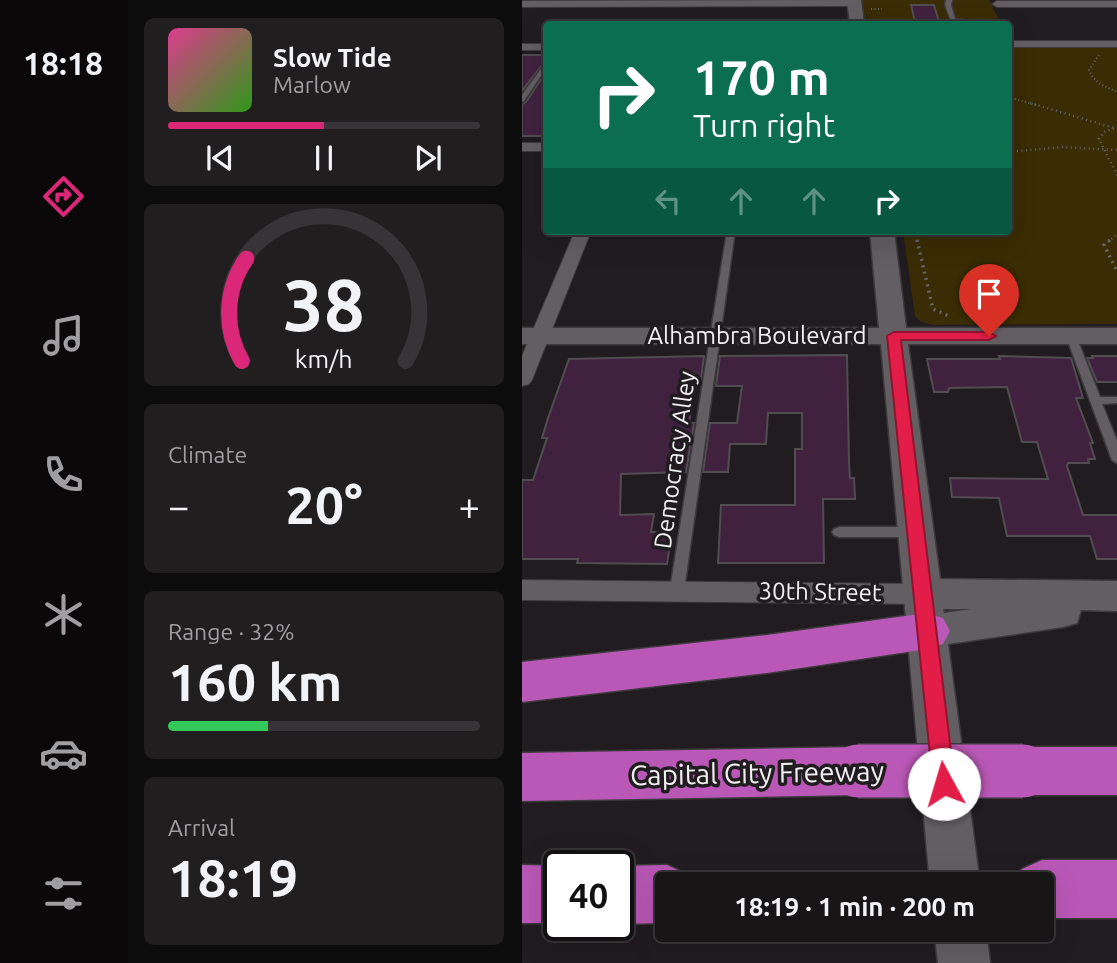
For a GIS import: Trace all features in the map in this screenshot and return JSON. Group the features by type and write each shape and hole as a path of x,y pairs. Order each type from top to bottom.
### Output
{"highway":[{"path":"522,682 767,654 925,612"},
{"name":"Capital City Freeway","path":"522,777 858,771 1118,771"},
{"path":"1054,889 1118,889"},
{"path":"522,894 543,894"},
{"path":"634,895 655,894"}],"street":[{"path":"522,4 854,2 857,21"},
{"path":"1006,21 996,2 1118,4"},
{"path":"1013,44 1118,44"},
{"path":"522,47 543,47"},
{"path":"522,147 543,147"},
{"path":"522,380 531,336 581,235"},
{"path":"882,235 954,872"},
{"name":"Alhambra Boulevard","path":"531,336 1118,336"},
{"name":"30th Street","path":"522,590 677,590 925,612 1118,596"},
{"path":"925,612 1118,604"},
{"path":"962,942 964,963"}],"lane":[{"path":"949,0 953,20 963,21"},
{"path":"522,100 543,68"},
{"name":"Democracy Alley","path":"677,590 730,235"},
{"path":"1071,336 1118,460"},
{"path":"1095,401 1118,400"},
{"path":"839,533 916,531"}],"path":[{"path":"1097,48 1100,57 1091,67 1090,76 1118,92"},
{"path":"1012,98 1116,127"},
{"path":"1116,127 1100,135 1102,149 1118,177"},
{"path":"1012,152 1063,147 1118,150"},
{"path":"1118,233 1104,245 1118,273"},
{"path":"916,235 933,309 957,317"}],"shaded area":[{"path":"862,0 989,0 1000,21 866,21"},
{"path":"1012,47 1117,47 1117,324 933,325 921,322 915,316 904,235 1012,235"}],"building":[{"path":"911,5 934,5 939,21 915,21"},
{"path":"522,55 543,55 543,64 522,91"},
{"path":"543,76 543,136 522,136 522,104"},
{"path":"847,355 849,462 850,478 854,478 855,499 823,499 824,563 718,563 721,505 795,505 795,449 802,449 802,413 768,413 766,444 730,444 728,472 703,472 710,423 737,423 742,386 716,386 720,356"},
{"path":"704,356 700,386 695,386 689,423 694,423 686,472 621,474 620,515 654,514 651,532 672,532 667,564 577,563 578,559 522,559 522,480 533,480 547,438 542,438 569,359"},
{"path":"999,356 1071,358 1083,398 1076,398 1093,443 1090,443 1095,459 1088,459 1089,463 1068,463 1067,466 1083,515 1118,515 1118,559 1097,559 1090,536 1007,536 999,498 952,497 950,478 1048,479 1037,442 1022,442 1007,387 949,388 948,392 934,392 927,359 1000,359"},
{"path":"1092,356 1118,356 1118,382 1097,382 1087,358 1093,358"}],"route":[{"path":"944,784 894,336 989,336"}]}
